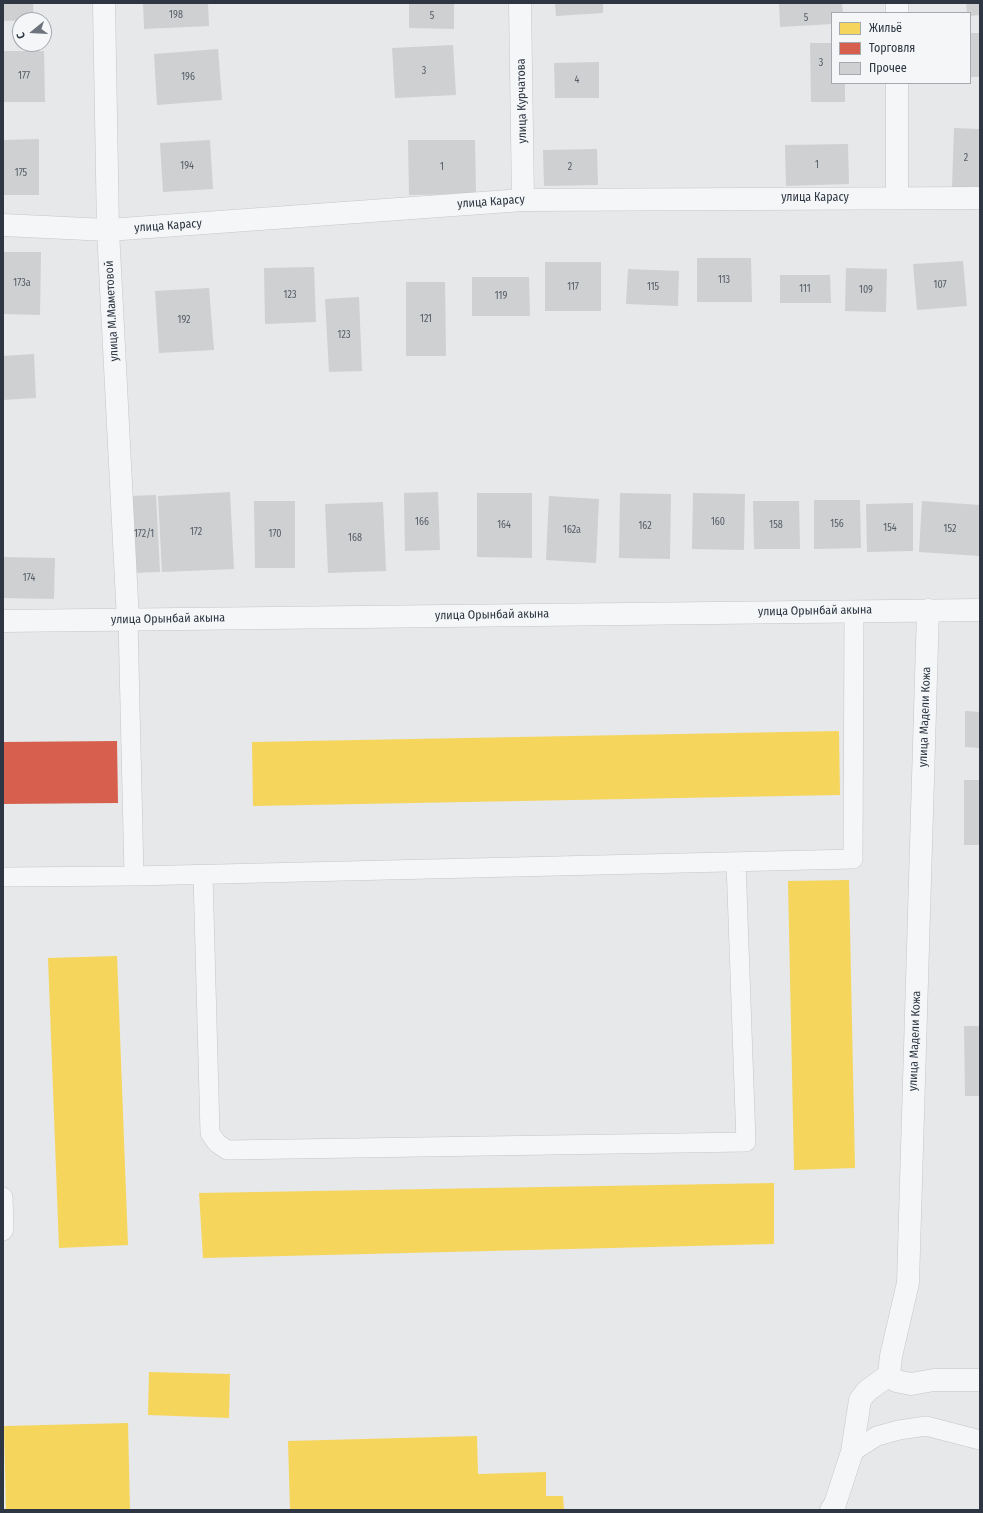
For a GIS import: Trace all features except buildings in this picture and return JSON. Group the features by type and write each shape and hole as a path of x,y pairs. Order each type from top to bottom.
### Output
{"street":[{"name":"улица М.Маметовой","path":"104,3 108,230 128,620"},
{"name":"улица Курчатова","path":"520,3 523,200"},
{"path":"896,198 897,84"},
{"name":"улица Карасу","path":"3,225 108,230 523,200 980,198"},
{"name":"улица Мадели Кожа","path":"889,1374 891,1356 908,1283 928,610"},
{"name":"улица Орынбай акына","path":"3,621 980,610"},
{"path":"831,1510 835,1504 852,1452 860,1400 867,1391 889,1374 896,1381 911,1384 934,1380 980,1380"}],"lane":[{"path":"3,877 203,875 853,859 854,611"},
{"path":"128,620 134,876"},
{"path":"203,875 210,1133 217,1143 227,1150 746,1142 736,862"},
{"path":"3,1197 3,1231"},
{"path":"852,1452 877,1436 899,1430 926,1426 980,1440"}]}
